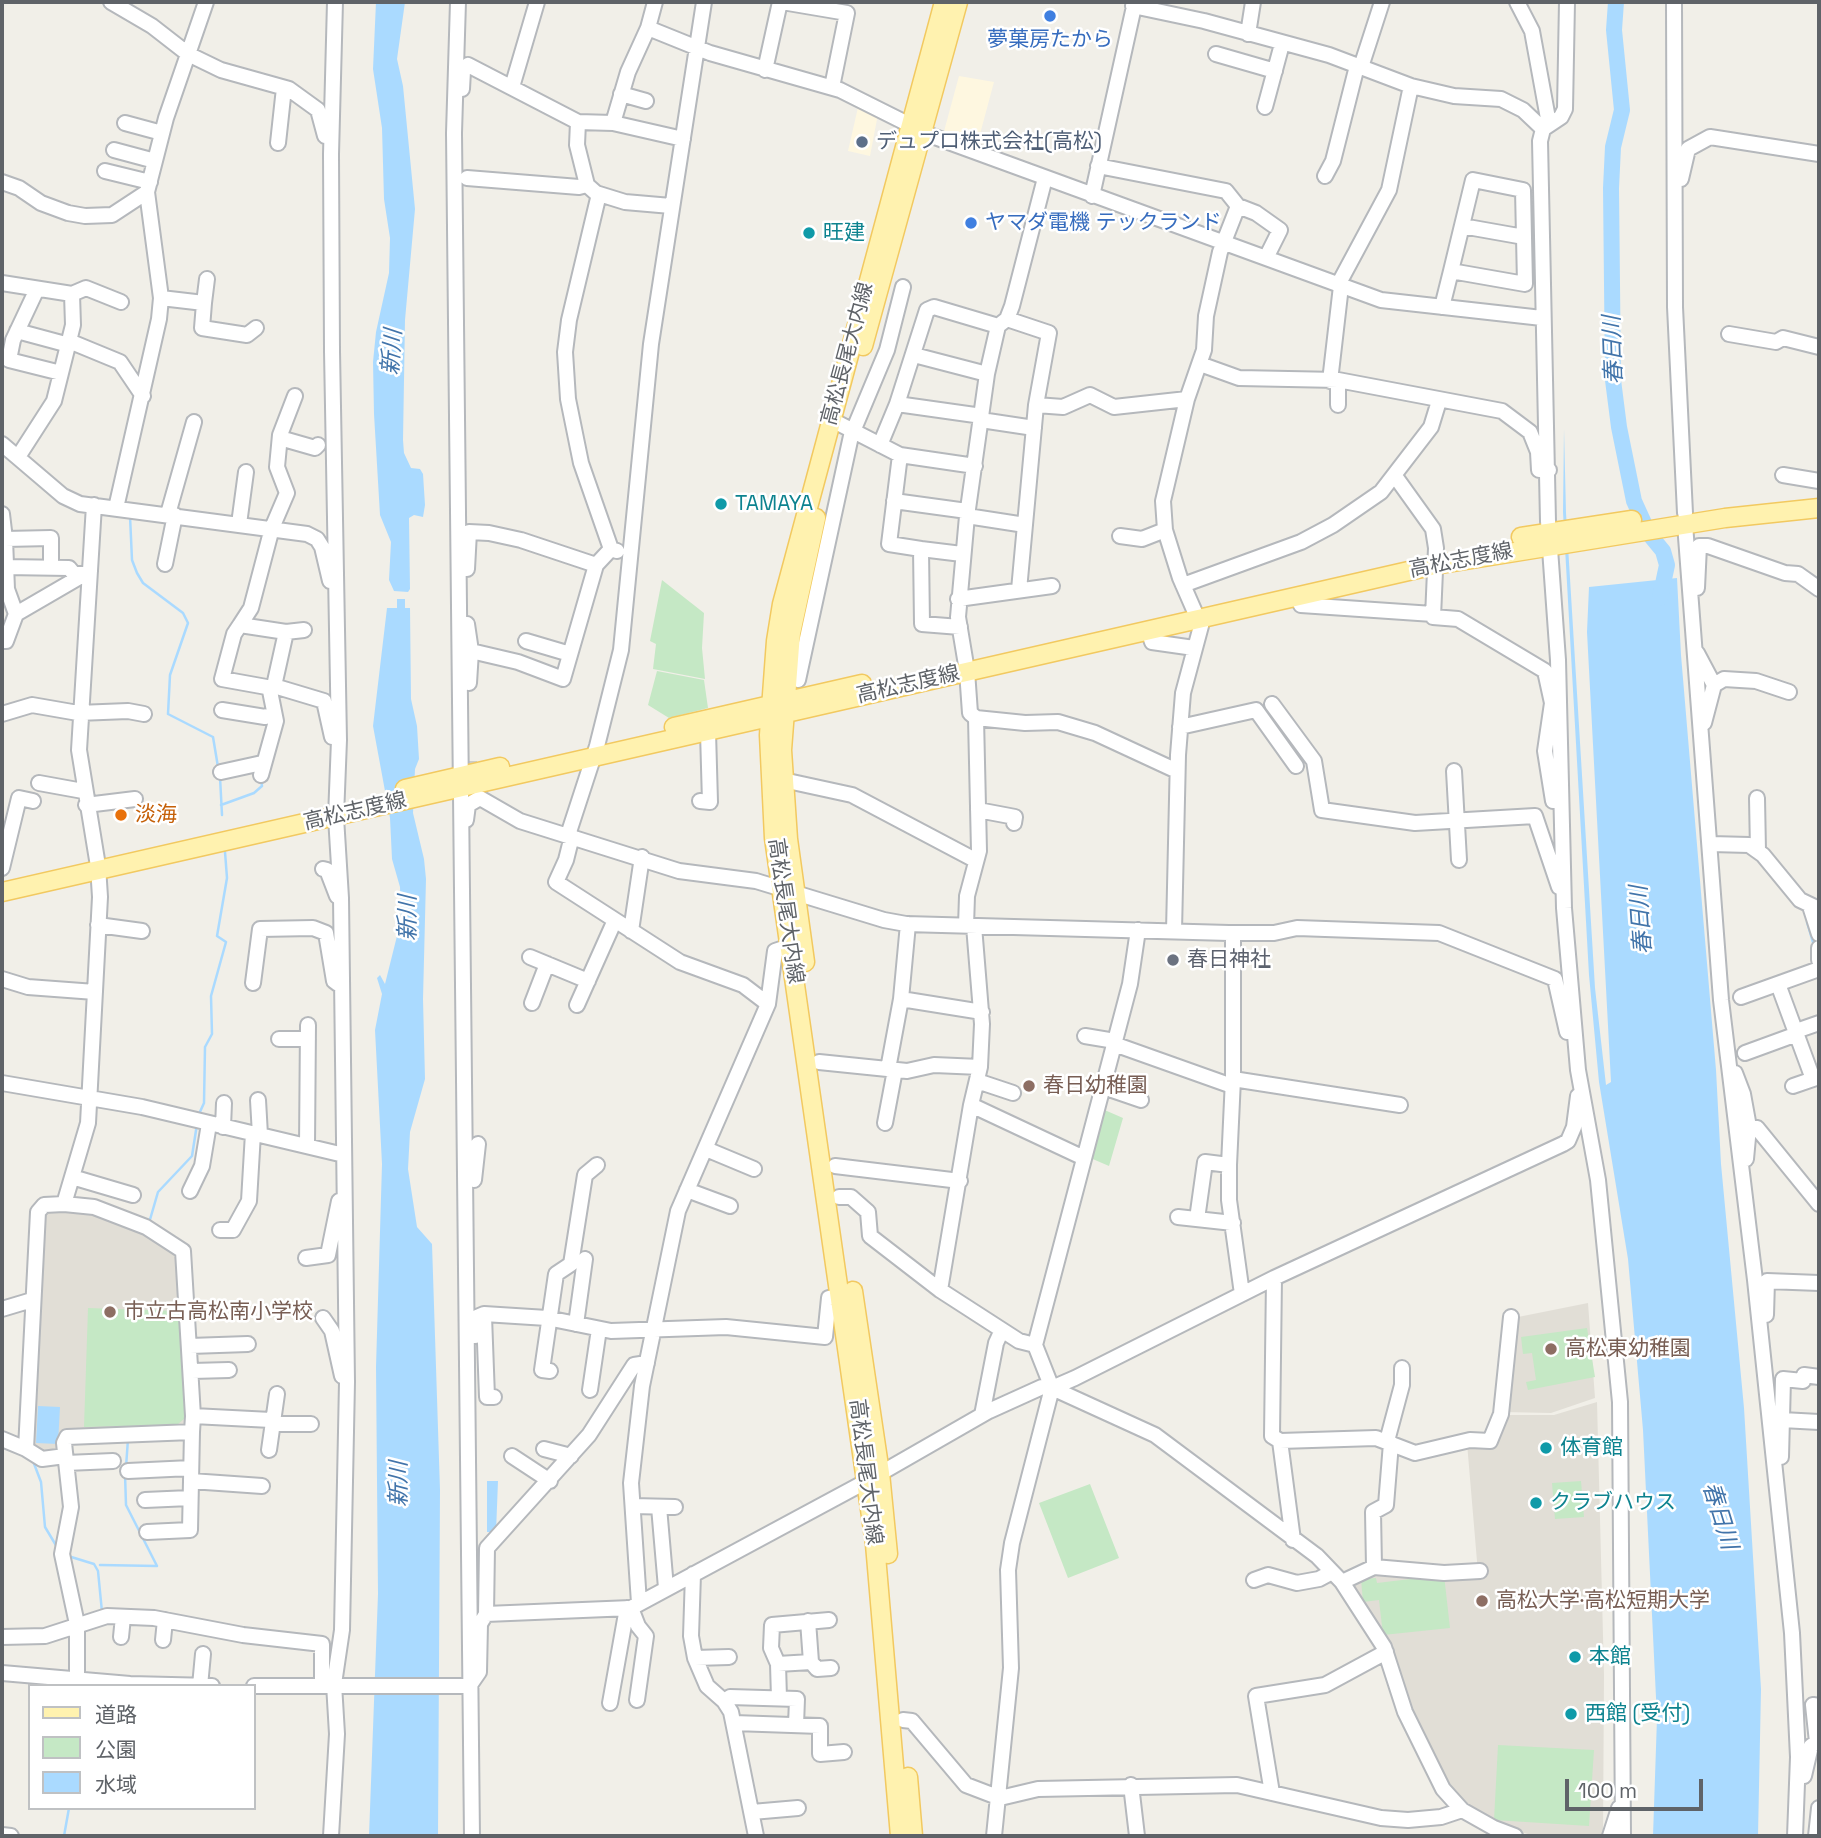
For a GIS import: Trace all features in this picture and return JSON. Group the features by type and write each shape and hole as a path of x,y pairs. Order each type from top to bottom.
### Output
{"main road":[{"name":"高松長尾大内線","path":"913,1836 903,1720 835,1166 820,1062 771,800 782,604 842,424 916,130 944,2"},
{"name":"高松長尾大内線","path":"916,130 958,2"},
{"name":"高松志度線","path":"2,892 98,865 341,810 462,788 595,752 777,709 1435,560 1548,538 1819,498"},
{"name":"高松志度線","path":"1682,519 1819,508"},
{"name":"高松志度線","path":"967,666 1148,630 1195,614 1352,584 1435,560"},
{"name":"高松長尾大内線","path":"777,709 783,779 790,946 847,1334 873,1477 875,1544 900,1836"},
{"name":"高松志度線","path":"595,752 708,732 777,709"},
{"name":"高松志度線","path":"2,881 98,865"}],"street":[{"path":"111,2 152,26 188,54 221,70 284,88 318,110 331,154"},
{"path":"116,508 143,396 160,298 148,187 162,133 206,2"},
{"path":"331,1836 337,1734 335,1685 342,1630 347,1382 331,154 335,2"},
{"path":"512,87 537,2"},
{"path":"613,123 655,2"},
{"path":"704,2 671,206 640,433 621,650 570,836 566,860 556,882 680,962 743,985 768,1004"},
{"path":"765,70 781,2 847,13 832,87"},
{"path":"1248,34 1253,2"},
{"path":"1325,176 1333,161 1359,66 1382,2"},
{"path":"1517,2 1532,31 1546,127 1540,141 1544,470 1555,624 1564,901 1579,1076 1598,1180 1620,1402 1623,1836"},
{"path":"1546,127 1561,117 1565,109 1567,2"},
{"path":"1674,2 1677,377 1682,519 1711,844 1714,923 1790,1592 1798,1774 1792,1795 1795,1836"},
{"path":"458,3 464,12 462,55 468,65 578,122 613,123 683,139"},
{"path":"458,3 454,133 464,709 461,856 468,1396 468,1686 472,1836"},
{"path":"1092,195 1134,4 1204,21 1359,66 1411,86 1454,96 1501,99 1523,110 1546,127"},
{"path":"648,28 765,70 832,87 916,130 1381,300 1542,318"},
{"path":"1265,107 1282,44"},
{"path":"1216,54 1275,71"},
{"path":"454,133 460,128 463,71 468,65"},
{"path":"1339,405 1334,380 1340,285 1389,190 1411,86"},
{"path":"278,143 284,88"},
{"path":"621,94 646,101"},
{"path":"578,122 577,145 587,185 599,194 625,202 671,206"},
{"path":"125,123 162,133"},
{"path":"1675,202 1688,149 1710,136 1819,154"},
{"path":"114,150 155,161"},
{"path":"1098,166 1183,185 1220,188 1233,198 1238,206 1256,213 1280,230 1266,258"},
{"path":"106,171 148,187"},
{"path":"467,178 579,187 587,185"},
{"path":"1045,178 987,374 967,514 958,599 970,713 976,718 1025,723 1058,722 1095,733 1177,771"},
{"path":"1442,307 1473,180 1523,190 1525,284 1451,271"},
{"path":"2,183 19,188 41,203 85,216 112,215 148,187"},
{"path":"599,194 569,320 565,352 568,399 581,463 611,549 631,557"},
{"path":"1174,931 1177,771 1183,693 1201,626 1183,585 1165,530 1163,501 1186,399 1200,364 1206,316 1224,243 1238,206"},
{"path":"1462,226 1524,237"},
{"path":"206,279 202,328 247,335 256,328"},
{"path":"2,283 72,294 86,288 117,297"},
{"path":"798,680 842,424 887,350 903,287"},
{"path":"37,289 17,331 9,359 61,373"},
{"path":"18,457 54,401 73,325 72,294"},
{"path":"160,298 204,303"},
{"path":"880,445 897,404 927,310 934,307 1049,333 1036,405 1019,590"},
{"path":"17,331 69,343 120,362 143,396"},
{"path":"1729,334 1776,342 1783,338 1819,347"},
{"path":"914,355 987,374"},
{"path":"1200,364 1239,378 1268,376 1334,380 1502,411 1530,432 1544,470"},
{"path":"1036,405 1063,407 1090,395 1114,407 1186,399"},
{"path":"295,396 280,438 277,467 287,493 272,528 251,608 234,634 222,679 273,687 324,701 338,751"},
{"path":"1183,585 1301,542 1333,525 1381,492 1431,427 1439,401"},
{"path":"897,404 1034,428"},
{"path":"165,564 172,515 194,422"},
{"path":"842,424 900,455 975,466"},
{"path":"280,438 315,448 318,445"},
{"path":"2,444 64,496 80,504 272,528 317,539 323,547 333,594 336,597"},
{"path":"900,455 889,544 962,554"},
{"path":"239,524 246,472"},
{"path":"1783,475 1819,481"},
{"path":"1395,476 1433,529 1433,614"},
{"path":"894,501 1025,525"},
{"path":"64,1205 88,1123 91,1099 98,865 79,750 87,573 94,505"},
{"path":"2,514 7,589 16,614"},
{"path":"1120,536 1142,539 1165,530"},
{"path":"470,761 464,709 471,651 464,605 470,533 489,533 521,540 596,565"},
{"path":"3,538 51,538 51,568"},
{"path":"1690,596 1697,591 1699,546 1735,553 1786,573 1798,574 1819,589"},
{"path":"471,651 518,662 563,678 596,565 611,549"},
{"path":"922,549 922,624 960,627"},
{"path":"5,567 69,568 75,574 87,573"},
{"path":"3,645 16,614 87,573"},
{"path":"1352,584 1353,609"},
{"path":"958,599 1052,586"},
{"path":"1296,596 1301,606 1433,614 1433,617 1458,619 1541,666 1556,703"},
{"path":"240,625 286,632 304,630"},
{"path":"1148,630 1152,642 1194,648"},
{"path":"221,772 262,769 276,721 273,687 286,632"},
{"path":"526,640 570,654"},
{"path":"1694,647 1714,685 1702,734"},
{"path":"1714,685 1724,679 1756,681 1789,692"},
{"path":"1272,704 1314,761 1322,810 1415,823 1535,816 1564,901"},
{"path":"2,714 32,705 81,712 144,714"},
{"path":"222,710 265,717 274,714"},
{"path":"1180,727 1256,710 1296,766"},
{"path":"940,1290 983,1044 982,1012 967,896 979,851 976,718"},
{"path":"700,801 710,802 708,732"},
{"path":"1454,771 1459,860"},
{"path":"783,779 852,795 975,860"},
{"path":"39,783 85,798 135,799"},
{"path":"462,788 520,821 679,871 729,876 788,889 884,920 908,924 1233,933 1274,933 1297,928 1421,931 1464,940 1555,979 1571,1055 1579,1076 1574,1127 1568,1141 1274,1278 1052,1388"},
{"path":"2,868 19,798 33,801"},
{"path":"1757,798 1758,851"},
{"path":"978,810 1015,817 1013,824"},
{"path":"1711,844 1749,845 1758,851 1800,900 1815,907 1819,934"},
{"path":"631,931 642,858"},
{"path":"323,869 327,870 335,895 341,898"},
{"path":"577,1005 615,920"},
{"path":"885,1123 908,924"},
{"path":"98,925 142,931"},
{"path":"253,982 260,929 313,928 326,933 334,981 342,987"},
{"path":"994,1836 1000,1798 1011,1668 1008,1581 1012,1543 1052,1388 1035,1345 1115,1043 1135,961 1138,930"},
{"path":"1233,933 1232,1082 1228,1165 1242,1294"},
{"path":"610,1703 632,1606 631,1483 647,1363 678,1212 768,1004 775,951 790,946"},
{"path":"1819,948 1819,960"},
{"path":"530,957 588,981"},
{"path":"532,1003 547,964"},
{"path":"1741,997 1819,969"},
{"path":"2,979 28,987 94,992"},
{"path":"1778,984 1816,1078 1793,1086"},
{"path":"901,999 982,1012"},
{"path":"1745,1053 1819,1023"},
{"path":"279,1039 308,1032 307,1146"},
{"path":"1085,1036 1115,1043 1232,1082 1400,1105"},
{"path":"820,1062 891,1069 934,1065 978,1074 1013,1093"},
{"path":"1729,1069 1734,1073 1743,1094 1749,1126 1744,1181"},
{"path":"2,1083 142,1107 344,1156"},
{"path":"1103,1087 1140,1100"},
{"path":"220,1230 233,1230 249,1201 258,1100"},
{"path":"190,1191 202,1166 224,1103"},
{"path":"971,1105 1084,1158"},
{"path":"1749,1126 1757,1128 1819,1204"},
{"path":"466,1221 472,1210 478,1144"},
{"path":"706,1149 754,1170"},
{"path":"1197,1219 1205,1162 1228,1165"},
{"path":"550,1371 542,1370 547,1318 556,1275 571,1264 585,1175 597,1165"},
{"path":"835,1166 960,1181"},
{"path":"72,1177 133,1195"},
{"path":"687,1190 730,1206"},
{"path":"306,1258 328,1255 338,1202 344,1195"},
{"path":"839,1197 851,1197 868,1212 870,1236 940,1290 1019,1341 1035,1345"},
{"path":"26,1449 38,1212 44,1205 93,1207 146,1227 183,1251 193,1416 190,1530 147,1532"},
{"path":"1178,1217 1233,1223"},
{"path":"1749,1225 1767,1281 1763,1357 1782,1420"},
{"path":"576,1324 585,1259"},
{"path":"1274,1278 1272,1436 1280,1441 1376,1438 1415,1452 1470,1440 1490,1441 1501,1414 1511,1317"},
{"path":"1767,1281 1819,1283"},
{"path":"825,1337 830,1298 842,1296"},
{"path":"2,1309 16,1307 20,1301 32,1300"},
{"path":"468,1396 474,1393 475,1388 475,1325 477,1317 484,1314 547,1318 598,1329 726,1327 825,1337 847,1334"},
{"path":"484,1314 487,1397 494,1397"},
{"path":"323,1318 332,1331 340,1373 347,1382"},
{"path":"590,1390 597,1368 598,1329"},
{"path":"982,1415 996,1343 1002,1330"},
{"path":"190,1346 248,1344"},
{"path":"468,1686 479,1672 481,1624 486,1614 487,1548 571,1456 603,1415 634,1365 647,1363"},
{"path":"1374,1567 1373,1512 1386,1504 1389,1442 1402,1385 1402,1368"},
{"path":"192,1371 229,1370"},
{"path":"1780,1495 1783,1379 1804,1381 1804,1375 1819,1377"},
{"path":"486,1614 632,1606 873,1477 982,1415 1042,1387 1052,1388 1155,1435 1317,1556 1337,1577 1370,1622 1386,1652 1405,1712 1418,1742 1443,1789 1462,1810 1509,1835"},
{"path":"269,1450 277,1394"},
{"path":"193,1416 311,1424"},
{"path":"1782,1420 1819,1422"},
{"path":"77,1679 77,1624 62,1554 71,1507 64,1443 68,1437 192,1432"},
{"path":"2,1439 42,1459 113,1461"},
{"path":"1280,1441 1293,1540"},
{"path":"544,1449 571,1456"},
{"path":"512,1456 550,1481"},
{"path":"128,1471 191,1474 262,1486"},
{"path":"145,1500 190,1498"},
{"path":"633,1506 675,1507"},
{"path":"659,1507 666,1588"},
{"path":"1254,1580 1268,1575 1297,1583 1337,1577 1374,1567 1444,1573 1480,1571"},
{"path":"693,1574 691,1636 695,1658 707,1686 724,1701 734,1723 756,1836"},
{"path":"632,1606 638,1626 646,1636 637,1700"},
{"path":"2,1637 44,1636 107,1616 165,1620 243,1635 322,1644 335,1685"},
{"path":"121,1637 123,1617"},
{"path":"163,1640 165,1620"},
{"path":"779,1698 778,1664 771,1648 772,1625 829,1620"},
{"path":"808,1621 811,1662 817,1669 831,1668"},
{"path":"1272,1793 1256,1696 1325,1685 1386,1652"},
{"path":"627,1653 643,1656"},
{"path":"200,1684 203,1654"},
{"path":"695,1658 729,1657"},
{"path":"778,1664 811,1662"},
{"path":"2,1673 165,1684"},
{"path":"256,1686 468,1686"},
{"path":"724,1701 730,1697 797,1699 796,1725"},
{"path":"1792,1795 1801,1790 1811,1746 1817,1742 1814,1705 1819,1706"},
{"path":"903,1720 912,1721 966,1785 1000,1798 1038,1789 1131,1785 1237,1785 1381,1818 1408,1821 1441,1817 1462,1810"},
{"path":"734,1723 820,1726 820,1754 844,1752"},
{"path":"1131,1785 1137,1836"},
{"path":"1610,1836 1623,1794"},
{"path":"752,1812 798,1808"},
{"path":"1817,1831 1819,1808"}],"shaded area":[{"path":"959,76 994,82 976,149 943,135"},
{"path":"859,103 878,114 870,156 848,151"},
{"name":"市立古高松南小学校","path":"47,1209 92,1209 150,1234 176,1255 187,1423 183,1428 61,1436 53,1455 39,1450 34,1444 38,1279 43,1213"},
{"name":"高松東幼稚園","path":"1588,1303 1595,1398 1551,1413 1503,1412 1513,1318"},
{"name":"高松大学·高松短期大学","path":"1597,1402 1604,1675 1603,1836 1536,1836 1497,1826 1463,1806 1419,1730 1390,1646 1376,1619 1348,1583 1375,1570 1478,1573 1467,1443 1496,1439 1503,1415 1554,1415"}],"green space":[{"path":"662,580 704,613 702,648 705,679 653,669 656,644 650,641"},
{"path":"657,671 704,680 708,708 669,718 648,705"},
{"path":"1100,1108 1123,1118 1109,1166 1088,1157"},
{"path":"88,1308 178,1311 185,1372 185,1418 177,1425 84,1427"},
{"path":"1587,1328 1595,1377 1528,1390 1526,1382 1536,1380 1532,1353 1523,1354 1521,1337"},
{"path":"1581,1481 1584,1517 1555,1519 1552,1483"},
{"path":"1090,1484 1119,1558 1068,1578 1039,1503"},
{"path":"1444,1575 1450,1628 1383,1635 1379,1600 1363,1602 1361,1579 1376,1578 1377,1583"},
{"path":"1498,1745 1594,1750 1589,1826 1494,1820"}],"water":[{"name":"新川","path":"376,2 405,2 397,59 403,86 415,209 405,320 403,440 404,453 411,468 420,469 423,474 425,505 423,517 414,515 409,518 408,592 394,591 389,580 391,542 380,515 374,414 373,362 376,332 389,273 390,238 384,199 382,128 373,69"},
{"path":"1564,429 1566,513 1595,988 1606,1085 1611,1082 1587,632 1589,587 1677,578 1721,1164 1744,1408 1761,1689 1758,1836 1653,1836 1657,1718 1643,1430 1628,1259 1599,1082 1589,975 1563,512"},
{"name":"新川","path":"397,599 405,599 405,608 410,608 411,699 417,726 419,759 415,769 413,813 426,879 423,999 425,1079 410,1132 408,1169 417,1227 432,1244 440,1490 438,1836 369,1836 378,1594 376,1367 382,1164 375,1030 382,994 377,978 380,975 385,984 401,920 400,887 392,859 390,818 373,726 387,608 397,608"},
{"path":"38,1406 60,1407 58,1444 36,1443"},
{"path":"487,1481 498,1481 496,1532 487,1532"}],"waterway":[{"name":"春日川","path":"1616,2 1614,30 1622,110 1613,147 1611,188 1613,380 1619,427 1634,501 1649,534 1663,551 1667,565 1660,598"},
{"path":"130,516 132,560 137,573 143,583 183,613 188,623 170,675 168,714 213,737 218,767"},
{"path":"220,777 222,815"},
{"path":"221,805 254,793 262,786 261,780"},
{"path":"199,1114 204,1103 205,1047 212,1034 211,996 226,942 217,936 227,878 225,852"},
{"path":"1807,922 1814,946"},
{"path":"149,1223 158,1192 192,1156 197,1124"},
{"path":"126,1467 128,1439"},
{"path":"33,1461 41,1482 45,1527 57,1547"},
{"path":"100,1565 157,1566 126,1505 125,1474"},
{"path":"68,1556 94,1564 98,1571 102,1612"},
{"path":"64,1836 69,1810"}],"tunnel":[{"path":"470,761 470,798"}],"place":[{"name":"夢菓房たから","path":"1050,16"},
{"name":"デュプロ株式会社(高松)","path":"862,142"},
{"name":"ヤマダ電機 テックランド","path":"971,223"},
{"name":"旺建","path":"809,233"},
{"name":"TAMAYA","path":"721,504"},
{"name":"淡海","path":"121,815"},
{"name":"春日神社","path":"1173,960"},
{"name":"春日幼稚園","path":"1029,1086"},
{"name":"市立古高松南小学校","path":"110,1312"},
{"name":"高松東幼稚園","path":"1551,1349"},
{"name":"体育館","path":"1546,1448"},
{"name":"クラブハウス","path":"1536,1503"},
{"name":"高松大学·高松短期大学","path":"1482,1601"},
{"name":"本館","path":"1575,1657"},
{"name":"西館 (受付)","path":"1571,1714"}]}
